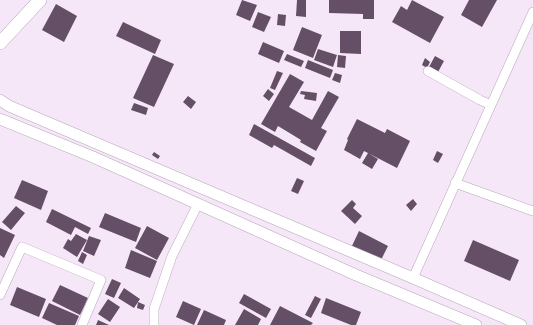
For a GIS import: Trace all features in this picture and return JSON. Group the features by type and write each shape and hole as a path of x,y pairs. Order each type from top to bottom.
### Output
{"main road":[{"path":"0,43 40,0"}],"street":[{"path":"413,278 533,12"},
{"path":"428,71 491,105"},
{"path":"0,100 9,106 521,325"},
{"path":"0,119 198,204 356,275 476,325"},
{"path":"456,184 533,211"},
{"path":"154,325 154,309 172,256 198,204"},
{"path":"0,295 22,246 100,280 82,325"}],"building":[{"path":"242,0 257,5 250,21 236,15"},
{"path":"297,0 306,0 306,17 296,16"},
{"path":"329,0 374,0 374,19 363,19 363,14 329,13"},
{"path":"412,0 444,17 430,43 392,22 401,6 407,10"},
{"path":"469,0 497,0 482,27 461,15"},
{"path":"56,4 77,16 64,42 42,30"},
{"path":"258,12 271,17 264,32 252,27"},
{"path":"278,14 286,15 285,26 277,25"},
{"path":"123,22 161,40 155,54 116,36"},
{"path":"302,27 322,35 313,58 293,50"},
{"path":"340,31 361,31 361,54 340,53"},
{"path":"263,42 284,51 279,63 258,54"},
{"path":"318,49 337,55 333,67 314,60"},
{"path":"287,54 304,61 301,67 284,60"},
{"path":"153,55 174,64 154,107 133,98"},
{"path":"338,55 346,56 345,68 337,67"},
{"path":"435,56 444,61 438,72 429,67"},
{"path":"425,58 430,62 427,68 422,65"},
{"path":"308,60 333,70 330,78 305,68"},
{"path":"277,71 283,73 275,90 270,88"},
{"path":"335,73 342,75 340,83 332,80"},
{"path":"290,74 304,82 289,107 312,120 328,91 339,97 321,128 327,131 316,151 300,142 301,140 278,126 275,132 261,124"},
{"path":"268,89 274,94 269,101 263,96"},
{"path":"301,91 317,93 316,101 304,99 305,95 300,94"},
{"path":"188,96 196,102 191,109 183,102"},
{"path":"134,103 148,108 146,115 131,110"},
{"path":"357,119 385,133 387,129 410,141 397,168 364,151 360,159 344,150 348,140 347,139"},
{"path":"254,124 315,158 311,166 274,145 272,148 249,135"},
{"path":"437,151 443,154 438,163 433,160"},
{"path":"154,152 160,156 158,159 152,155"},
{"path":"368,153 378,159 372,169 362,163"},
{"path":"297,178 304,181 298,194 291,191"},
{"path":"22,180 48,191 41,210 14,198"},
{"path":"413,199 417,204 411,211 406,205"},
{"path":"352,200 356,204 353,208 362,216 355,224 341,211"},
{"path":"16,206 25,213 11,230 2,222"},
{"path":"52,209 91,228 88,234 75,227 71,235 46,222"},
{"path":"105,213 141,228 136,242 99,227"},
{"path":"147,226 169,238 157,260 135,248"},
{"path":"0,228 15,235 4,258 0,255"},
{"path":"359,231 388,246 380,262 351,248"},
{"path":"76,234 87,240 77,257 63,248 68,239 71,241"},
{"path":"89,236 101,240 94,256 83,251"},
{"path":"473,240 519,260 510,281 464,261"},
{"path":"131,250 157,261 150,278 125,268"},
{"path":"82,252 87,255 83,264 78,261"},
{"path":"112,279 121,283 114,298 105,294"},
{"path":"60,285 88,298 80,315 52,301"},
{"path":"17,287 46,299 39,317 10,305"},
{"path":"124,288 140,299 134,308 118,298"},
{"path":"244,294 271,309 266,318 239,303"},
{"path":"315,296 321,299 311,318 305,315"},
{"path":"326,298 361,312 356,325 351,325 321,313"},
{"path":"108,299 120,307 110,322 98,314"},
{"path":"183,301 201,309 194,325 176,317"},
{"path":"138,302 145,305 143,310 137,308"},
{"path":"49,303 79,316 75,325 57,325 42,318"},
{"path":"280,306 313,323 311,325 270,325"},
{"path":"244,309 261,319 258,325 235,325"},
{"path":"204,310 226,320 224,325 197,325"},
{"path":"98,320 109,325 96,325"}]}
